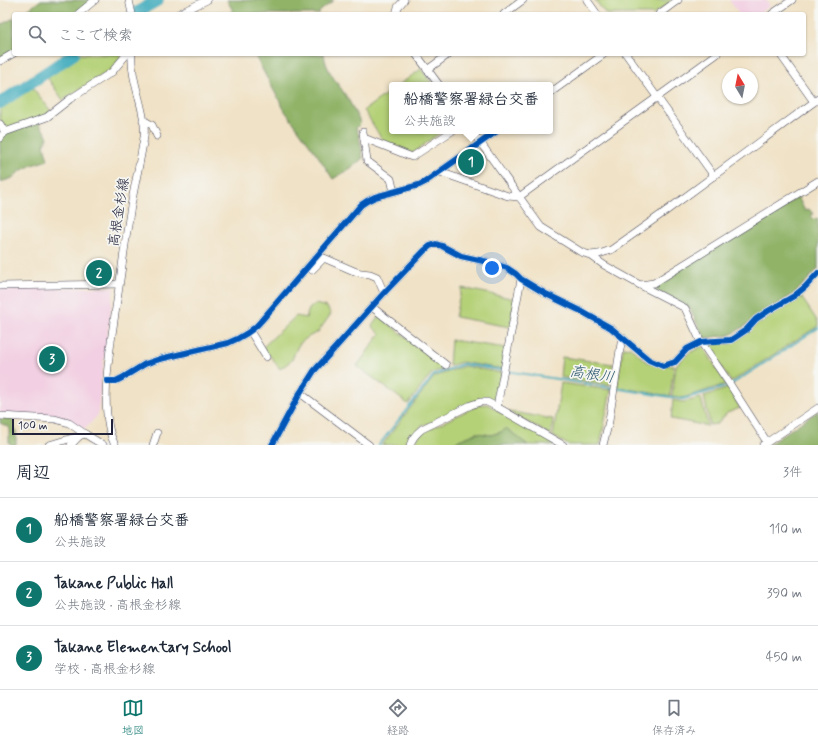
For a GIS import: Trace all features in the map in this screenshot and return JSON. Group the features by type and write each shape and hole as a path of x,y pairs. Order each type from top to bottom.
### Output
{"street":[{"path":"80,12 95,0"},
{"path":"129,0 132,12"},
{"path":"182,12 207,0"},
{"path":"397,12 398,7 404,0"},
{"path":"507,12 523,0"},
{"path":"587,0 596,12"},
{"path":"662,12 678,0"},
{"path":"775,12 792,0"},
{"path":"0,61 12,54"},
{"path":"0,124 3,135 47,118 70,99 112,72 125,56"},
{"name":"高根金杉線","path":"115,445 110,432 108,419 106,401 107,382 111,342 129,217 144,137 143,120 132,72 132,56"},
{"path":"418,56 436,82"},
{"path":"428,70 446,56"},
{"path":"553,91 601,56"},
{"path":"627,56 714,176"},
{"path":"440,172 508,196 519,197 714,56"},
{"path":"590,255 611,250 816,101 782,56"},
{"path":"143,120 152,125 157,136"},
{"path":"394,192 391,178 367,161 364,135 412,157 447,134"},
{"path":"474,134 541,227 581,252 590,255 604,265 685,308 702,342 730,385 765,444 818,408"},
{"path":"107,382 116,381 145,364 228,343 250,331 261,321 367,201 375,197 419,185 440,172 493,134"},
{"path":"640,285 650,284 659,280 818,181"},
{"path":"272,445 300,393 314,371 424,251 430,246 436,244 461,256 507,268 521,279 546,294 611,328 649,360 663,366 675,362 688,349 702,342 731,340 746,330 756,319 794,296 818,273"},
{"path":"308,266 312,270 324,258 354,271 370,274 377,277 381,283 384,293"},
{"path":"498,408 521,279"},
{"path":"0,286 120,284"},
{"path":"372,307 446,365"},
{"path":"250,331 266,357"},
{"path":"603,445 622,337"},
{"path":"300,393 369,445"},
{"path":"410,445 416,433 422,429 470,404 480,402 487,402 563,445"},
{"path":"0,416 55,419 69,423 82,435 103,445"},
{"path":"153,445 157,433"},
{"path":"49,445 82,435"},
{"path":"71,445 82,435"}],"shaded area":[{"path":"729,0 766,0 770,6 761,12 738,12"},
{"path":"114,287 98,415 85,429 82,429 68,421 0,413 0,289"}],"green space":[{"path":"41,0 92,0 77,12 25,12"},
{"path":"227,0 334,0 319,12 231,12 233,11"},
{"path":"595,0 673,0 657,12 604,12"},
{"path":"12,19 12,51 0,58 0,25"},
{"path":"67,56 121,56 112,69 63,100 44,73"},
{"path":"255,56 324,56 329,70 348,99 359,120 360,124 356,128 359,135 363,158 351,168 333,179 285,111"},
{"path":"421,69 431,82 403,82"},
{"path":"29,83 51,111 44,116 7,129 0,119 0,106"},
{"path":"389,92 389,134 438,134 413,153 383,141 364,110"},
{"path":"39,123 48,137 44,145 48,160 32,165 20,171 13,178 0,182 0,140 6,133"},
{"path":"798,197 805,211 809,209 813,214 811,216 815,220 818,218 818,269 794,294 745,326 730,335 705,339 689,307 654,290 654,286"},
{"path":"462,288 515,299 510,327 455,317"},
{"path":"800,295 818,322 818,326 731,382 707,344 732,341 758,320"},
{"path":"315,304 327,307 331,314 318,332 299,344 292,360 280,369 263,347 296,316 306,318 309,309"},
{"path":"379,316 445,368 432,373 408,404 357,366 380,334 372,326"},
{"path":"451,340 506,348 502,369 462,362 449,366"},
{"path":"703,346 726,384 683,398 672,396 676,365 689,353"},
{"path":"630,347 647,362 674,366 670,396 617,387 623,349"},
{"path":"562,357 613,364 610,385 560,377"},
{"path":"464,366 502,373 496,404 486,400 422,426 407,445 382,445 434,377"},
{"path":"561,383 611,390 600,445 568,445 553,436"},
{"path":"729,388 740,408 727,413 717,424 710,425 704,396"},
{"path":"701,398 708,426 671,419 673,400 684,402"},
{"path":"487,404 559,445 528,445 506,429 491,435 477,433 459,440 453,445 435,445 435,443 414,444 419,435 425,431 479,405"},
{"path":"507,411 553,419 551,435"},
{"path":"818,411 818,445 768,445"},
{"path":"0,418 12,418 16,431 16,445 9,443 9,427 0,423"},
{"path":"506,428 528,445 453,445 459,440 477,433 491,435 501,432"}],"waterway":[{"path":"137,12 158,0"},
{"path":"0,103 71,56"},
{"name":"高根川","path":"732,384 818,328"},
{"name":"高根川","path":"379,445 434,375 463,364 683,399 728,386"}],"cycle path":[{"path":"107,381 116,381 145,364 228,343 246,334 261,321 361,205 375,197 425,182 493,134"},
{"path":"272,445 300,393 314,371 424,251 430,246 436,244 461,256 507,268 521,279 546,294 611,328 649,360 663,366 675,362 687,349 701,342 731,340 746,330 756,319 794,296 818,273"}],"place":[{"name":"船橋警察署緑台交番","path":"471,162"},
{"name":"Takane Public Hall","path":"99,273"},
{"name":"Takane Elementary School","path":"52,359"}]}
